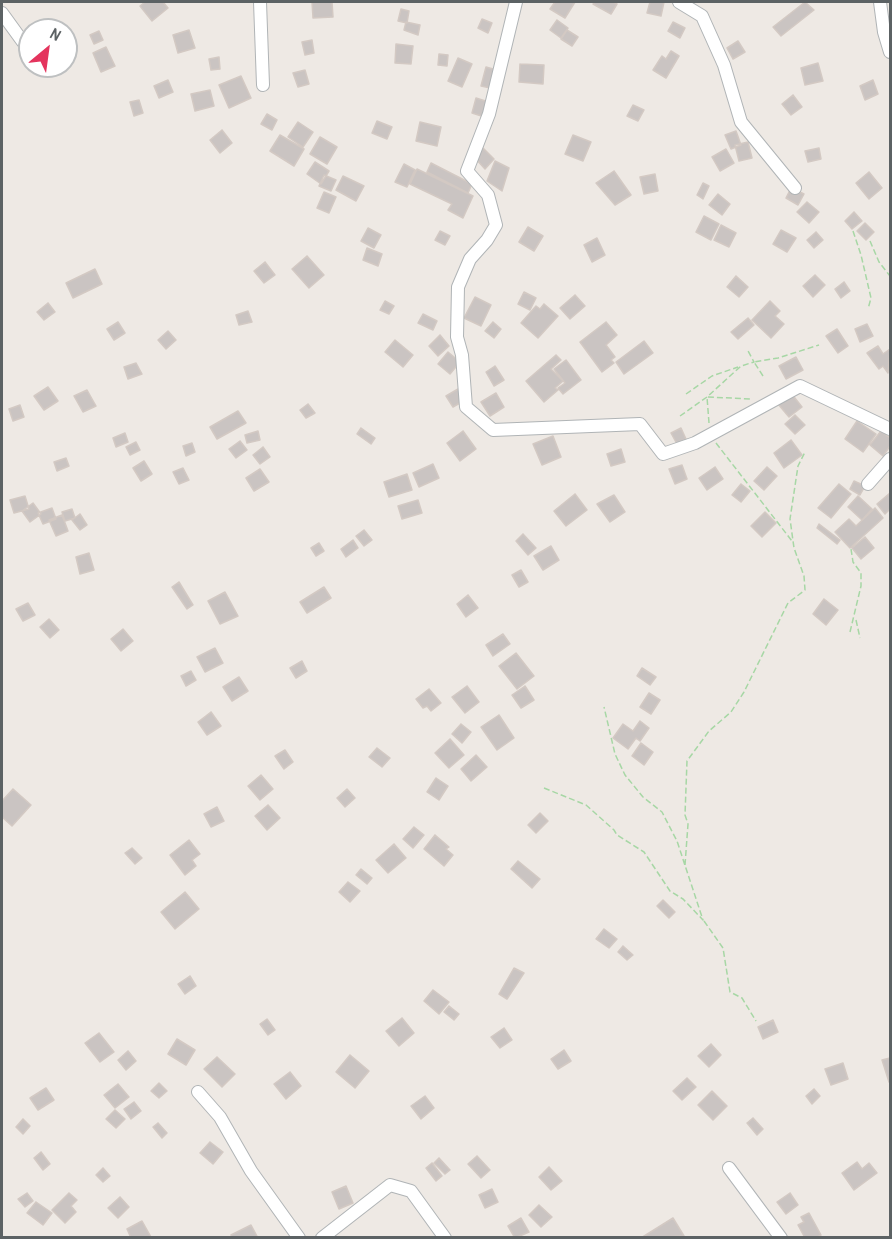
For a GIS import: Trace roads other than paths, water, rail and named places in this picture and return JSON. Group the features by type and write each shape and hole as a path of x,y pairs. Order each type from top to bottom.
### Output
{"street":[{"path":"260,2 263,85"},
{"path":"516,2 489,114 467,171 488,195 496,225 488,240 470,259 458,286 457,337 462,355 466,407 493,429 640,424 663,454 709,435 800,386 891,429"},
{"path":"680,2 702,16 724,65 741,122 795,188"},
{"path":"880,2 884,32 891,52"},
{"path":"2,13 18,35"},
{"path":"867,484 891,459"},
{"path":"198,1092 220,1117 251,1171 299,1238"},
{"path":"729,1168 781,1238"},
{"path":"322,1238 390,1185 411,1191 445,1238"}]}
